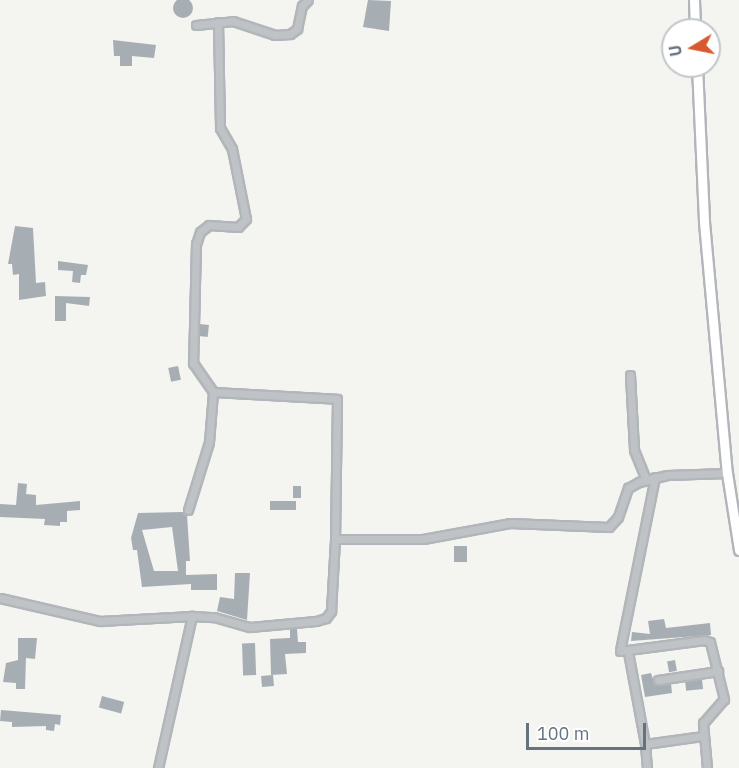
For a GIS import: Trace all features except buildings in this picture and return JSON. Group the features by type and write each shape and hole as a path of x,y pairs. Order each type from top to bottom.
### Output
{"main road":[{"path":"694,0 695,18"},
{"path":"698,78 704,212 727,473 739,550"}],"street":[{"path":"196,25 233,21 275,35 290,34 297,29 302,6 308,0"},
{"path":"0,598 100,621 192,616 214,617 250,627 326,618 331,611 335,539 337,399 213,392 199,376 192,357 196,244 205,227 238,227 246,219 232,150 220,128 218,22"},
{"path":"630,375 634,450 646,479"},
{"path":"188,510 209,441 213,392"},
{"path":"335,539 423,538 510,523 609,526 618,518 628,488 646,479 727,473"},
{"path":"655,477 620,651 628,652 708,640 718,671 724,701 705,718 703,736 707,768"},
{"path":"158,768 192,616"},
{"path":"628,652 645,744 646,768"},
{"path":"658,680 718,671"},
{"path":"645,744 703,736"}]}
